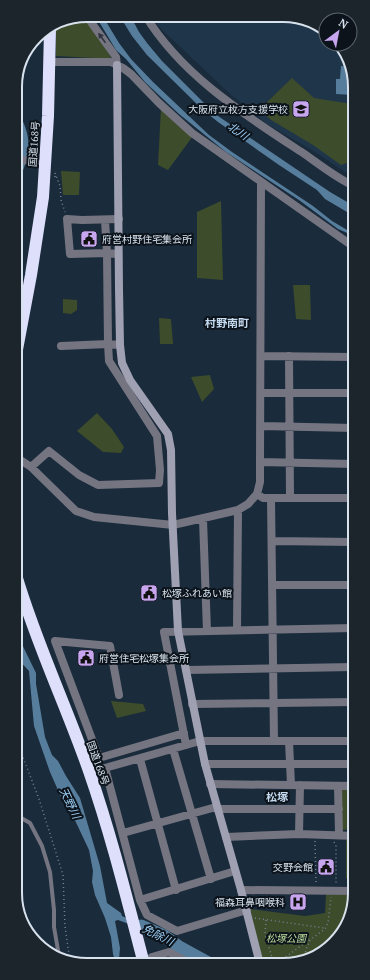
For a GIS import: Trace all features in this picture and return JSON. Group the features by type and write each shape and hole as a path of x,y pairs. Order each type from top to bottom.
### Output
{"highway":[{"name":"国道168号","path":"22,321 43,197 41,162 50,62 50,34"},
{"name":"国道168号","path":"22,595 89,771 103,814 142,958"}],"street":[{"path":"91,22 116,57 117,65 118,254 120,345 122,363 130,380 168,434 171,450 178,631 204,764 247,910 259,958"},
{"path":"150,22 180,60 221,97 267,130 348,182"},
{"path":"50,62 111,62 117,65 131,74 159,103 192,133 348,243"},
{"path":"22,161 41,162"},
{"path":"22,461 31,467 76,511 94,517 173,525 238,510 248,504 257,494 260,482 261,182"},
{"path":"118,254 70,254 67,219 119,219"},
{"path":"31,467 48,451 79,475 98,485 159,483 160,470 157,436 109,361 105,220"},
{"path":"61,346 108,344 120,345"},
{"path":"261,356 348,357"},
{"path":"289,356 290,498"},
{"path":"261,393 348,393"},
{"path":"260,426 348,428"},
{"path":"260,462 348,464"},
{"path":"257,494 263,498 348,498"},
{"path":"271,498 274,741"},
{"path":"237,630 238,510"},
{"path":"203,519 207,631"},
{"path":"272,541 348,542"},
{"path":"272,585 348,585"},
{"path":"186,745 164,632 348,628"},
{"path":"119,695 110,646 55,641 99,758 184,733"},
{"path":"186,670 348,667"},
{"path":"192,704 348,702"},
{"path":"247,910 177,931 147,915 140,900 105,768 200,741 348,741"},
{"path":"289,741 291,785"},
{"path":"173,749 211,879"},
{"path":"140,759 176,890"},
{"path":"204,764 348,764"},
{"path":"210,784 300,785 348,787"},
{"path":"299,834 300,785"},
{"path":"336,838 339,808 338,786"},
{"path":"123,833 217,808 339,808"},
{"path":"226,837 299,834 336,838 348,837"},
{"path":"140,900 235,871"},
{"path":"241,890 348,891"},
{"path":"152,958 169,952 180,958"}],"lane":[{"path":"22,818 30,823 42,846 50,872 54,910 54,927 58,951"}],"path":[{"path":"54,181 55,173 60,186 61,200 67,219"},
{"path":"22,755 39,799 63,875 65,926 69,956"},
{"path":"336,838 336,885"},
{"path":"315,840 316,887"},
{"path":"284,958 325,928 328,923 332,894"},
{"path":"253,918 325,928"},
{"path":"266,920 265,934 273,958"},
{"path":"305,954 310,940"}],"shaded area":[{"name":"大阪府立枚方支援学校","path":"157,22 283,22 304,25 318,33 318,52 337,52 345,66 347,74 348,174 315,152 267,124 229,93 157,25"}],"green space":[{"path":"89,22 112,59 56,56 56,30 74,23"},
{"path":"292,78 314,98 348,103 348,163 341,165 313,145 271,120 264,114 265,104"},
{"path":"161,108 193,136 168,170 158,165"},
{"path":"61,171 80,172 79,195 63,195"},
{"path":"221,201 223,280 197,278 197,212"},
{"path":"293,285 310,285 311,320 296,319"},
{"path":"63,299 77,300 77,310 71,314 63,313"},
{"path":"159,318 171,319 173,344 160,344"},
{"path":"210,375 214,389 202,402 191,377"},
{"path":"97,413 112,429 124,447 121,453 103,452 77,431"},
{"path":"111,701 143,704 146,711 117,718"},
{"path":"342,788 348,788 348,830 342,830"},
{"path":"346,840 348,840 348,879 346,878"},
{"name":"松塚公園","path":"326,894 348,895 346,910 343,918 332,936 326,942 304,955 296,957 262,958 250,909 305,916 325,913"}],"water":[{"path":"99,22 106,22 131,59 209,135 313,206 332,221 348,230 348,233 338,229 299,200 226,152 179,114 145,82 126,59 116,50"},
{"name":"北川","path":"123,22 134,22 139,32 162,61 215,114 330,192 348,202 348,212 325,199 317,190 279,165 203,110 147,55"},
{"path":"341,66 345,66 348,95 336,94 336,79 340,79"},
{"path":"22,120 28,141 28,150 22,173"},
{"name":"天野川","path":"22,644 36,673 36,684 45,737 52,755 58,761 80,798 100,866 107,903 121,913 122,916 146,926 159,935 118,920 115,921 120,948 119,958 114,958 111,937 95,895 92,882 93,871 89,850 73,816 61,797 50,772 34,726 29,671 22,663"}],"waterway":[{"name":"免除川","path":"141,926 164,936 179,947 199,958"}],"place":[{"name":"大阪府立枚方支援学校","path":"301,109"},
{"name":"府営村野住宅集会所","path":"89,239"},
{"name":"松塚ふれあい館","path":"149,593"},
{"name":"府営住宅松塚集会所","path":"86,658"},
{"name":"交野会館","path":"326,867"},
{"name":"福森耳鼻咽喉科","path":"298,902"}],"district":[{"name":"村野南町","path":"227,323"},
{"name":"松塚","path":"277,797"}]}
